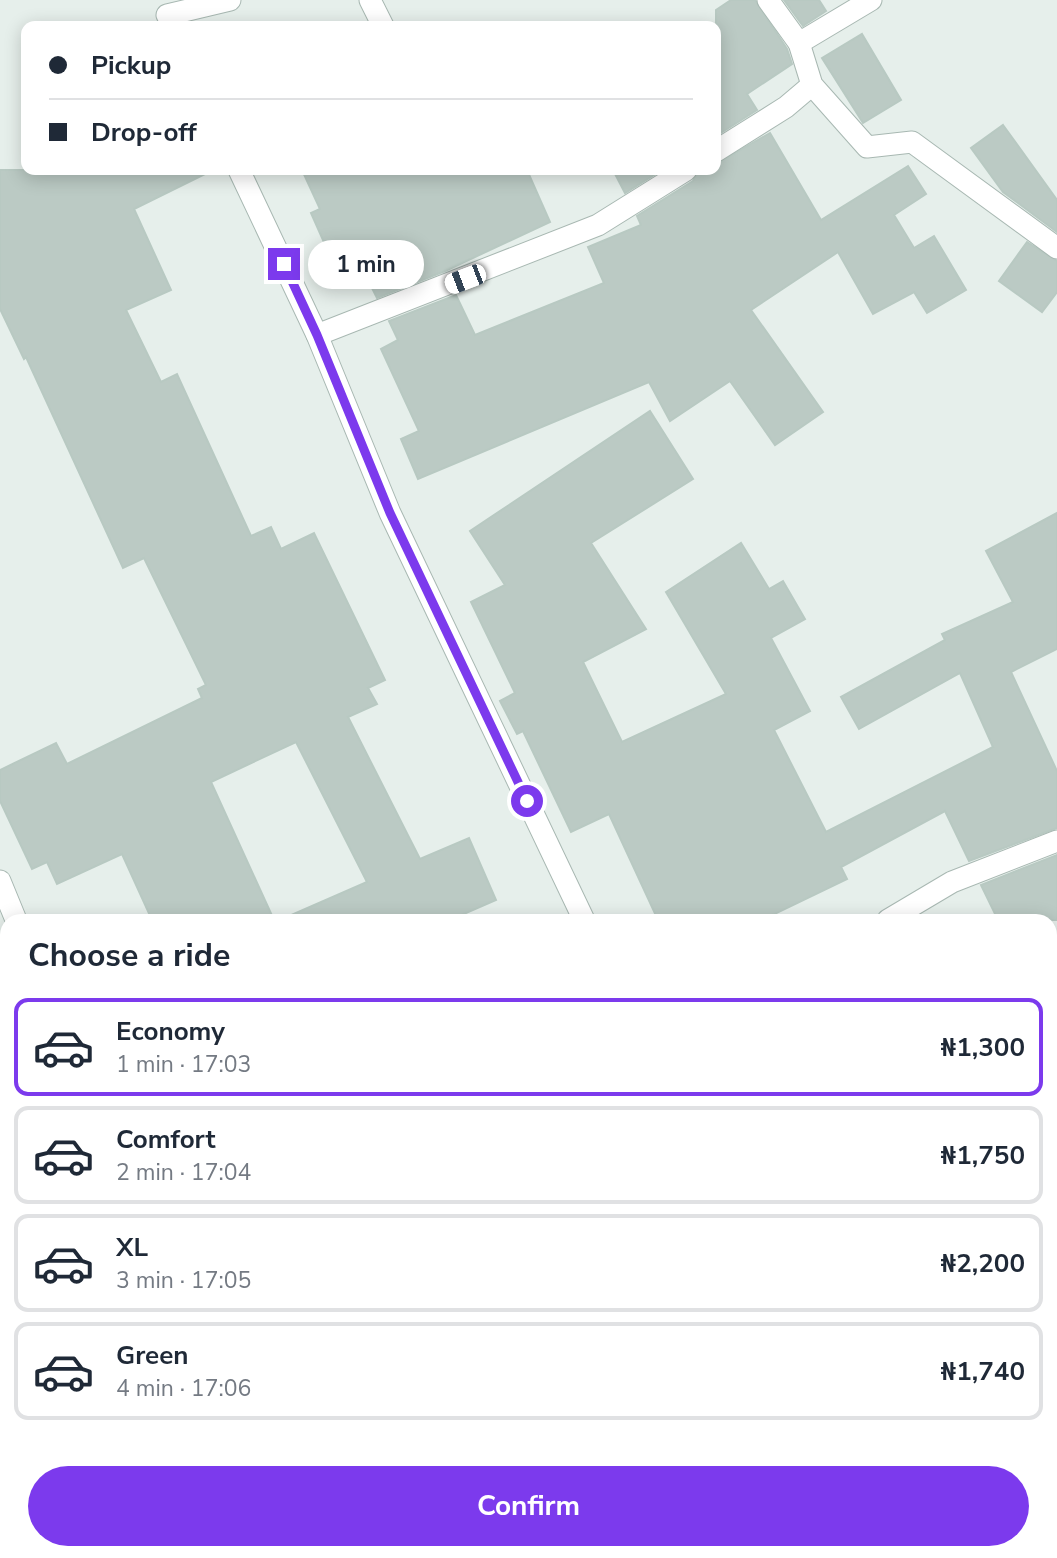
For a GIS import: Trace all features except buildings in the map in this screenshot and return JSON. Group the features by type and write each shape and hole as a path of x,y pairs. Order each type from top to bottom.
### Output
{"street":[{"path":"166,14 230,0"},
{"path":"370,0 380,21"},
{"path":"768,0 799,43 812,85 867,147 912,142 1057,248"},
{"path":"799,43 871,0"},
{"path":"721,148 786,107 812,85"},
{"path":"241,175 317,335 390,513 581,914"},
{"path":"317,335 598,225 678,175"},
{"path":"898,914 953,882 1057,841"},
{"path":"0,881 14,914"}],"route":[{"path":"284,264 317,335 390,513 527,801"}]}
